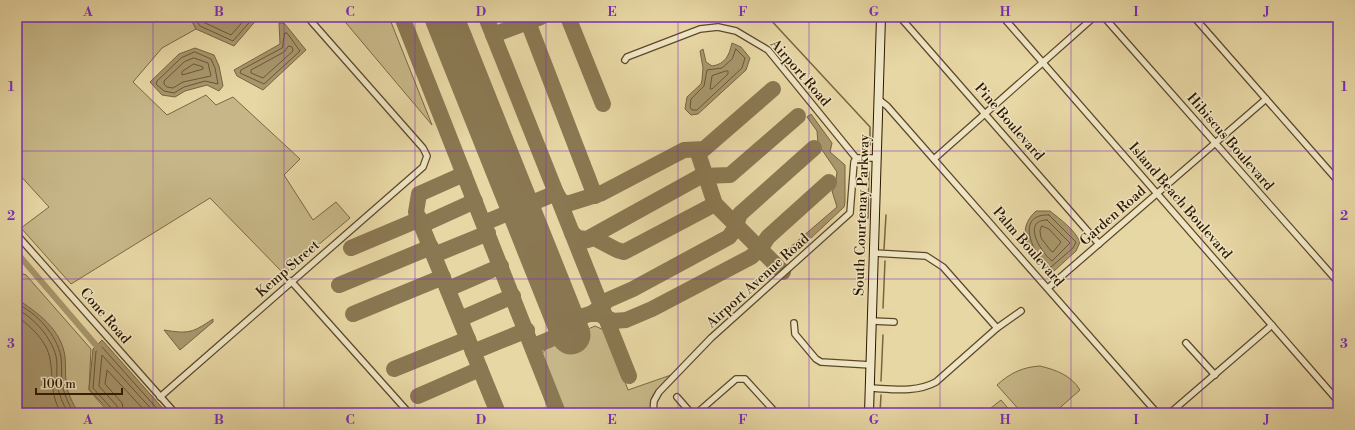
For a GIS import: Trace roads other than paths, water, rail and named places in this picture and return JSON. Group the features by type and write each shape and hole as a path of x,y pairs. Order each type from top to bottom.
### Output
{"main road":[{"name":"South Courtenay Parkway","path":"868,413 871,365 881,17"}],"street":[{"name":"Pine Boulevard","path":"900,17 1099,244"},
{"name":"Island Beach Boulevard","path":"1003,17 1338,400"},
{"path":"934,159 1094,17"},
{"name":"Hibiscus Boulevard","path":"1104,17 1214,144 1338,282"},
{"path":"1194,17 1338,181"},
{"name":"Kemp Street","path":"160,397 291,281 424,167 427,156 424,148 311,21"},
{"name":"Airport Road","path":"625,60 627,57 700,29 718,27 736,31 768,50 856,158"},
{"name":"Palm Boulevard","path":"878,99 888,106 1157,413"},
{"name":"Garden Road","path":"1048,288 1266,99"},
{"path":"856,158 876,158"},
{"name":"Airport Avenue Road","path":"653,413 654,401 659,392 711,338 850,214 854,162 856,158"},
{"name":"Cone Road","path":"17,235 175,413"},
{"path":"874,254 926,256 936,261 944,267 997,328"},
{"path":"291,281 409,413"},
{"path":"870,388 915,389 929,386 936,382 997,328 1021,311"},
{"path":"872,321 894,322"},
{"path":"794,323 795,334 816,359 822,362 871,365"},
{"path":"1170,413 1272,325"},
{"path":"1186,343 1215,375"},
{"path":"697,413 736,379 745,379 776,413"},
{"path":"677,398 691,413"}],"water":[{"path":"190,17 259,17 234,46 196,29"},
{"path":"279,23 284,23 306,50 263,90 237,76 234,70 280,44"},
{"path":"732,43 741,47 750,58 746,70 698,114 691,115 685,109 687,97 701,84 703,68 700,51 703,49 706,62 712,66 717,65 724,61 730,51"},
{"path":"195,48 214,55 219,66 223,86 219,91 207,85 185,91 175,97 162,95 150,82 179,54"},
{"path":"811,114 832,143 830,152 845,165 845,202 844,207 793,255 788,255 786,252 787,250 837,207 832,191 835,187 837,172 818,144 817,131 807,117"},
{"path":"1036,211 1050,211 1071,229 1080,242 1076,251 1053,272 1048,271 1036,257 1027,242 1025,234 1026,227 1029,219"},
{"path":"17,299 40,316 54,330 59,338 65,357 66,378 70,398 78,413 17,413"},
{"path":"213,319 213,322 180,350 164,330 185,332 195,330"},
{"path":"102,340 167,413 111,413 89,389 93,349"}],"waterway":[{"path":"768,17 870,127 870,145"},
{"path":"868,218 869,172"},
{"path":"884,249 886,215"},
{"path":"17,253 101,351"},
{"path":"883,308 885,261"},
{"path":"881,381 883,335"},
{"path":"880,413 881,395"}]}
